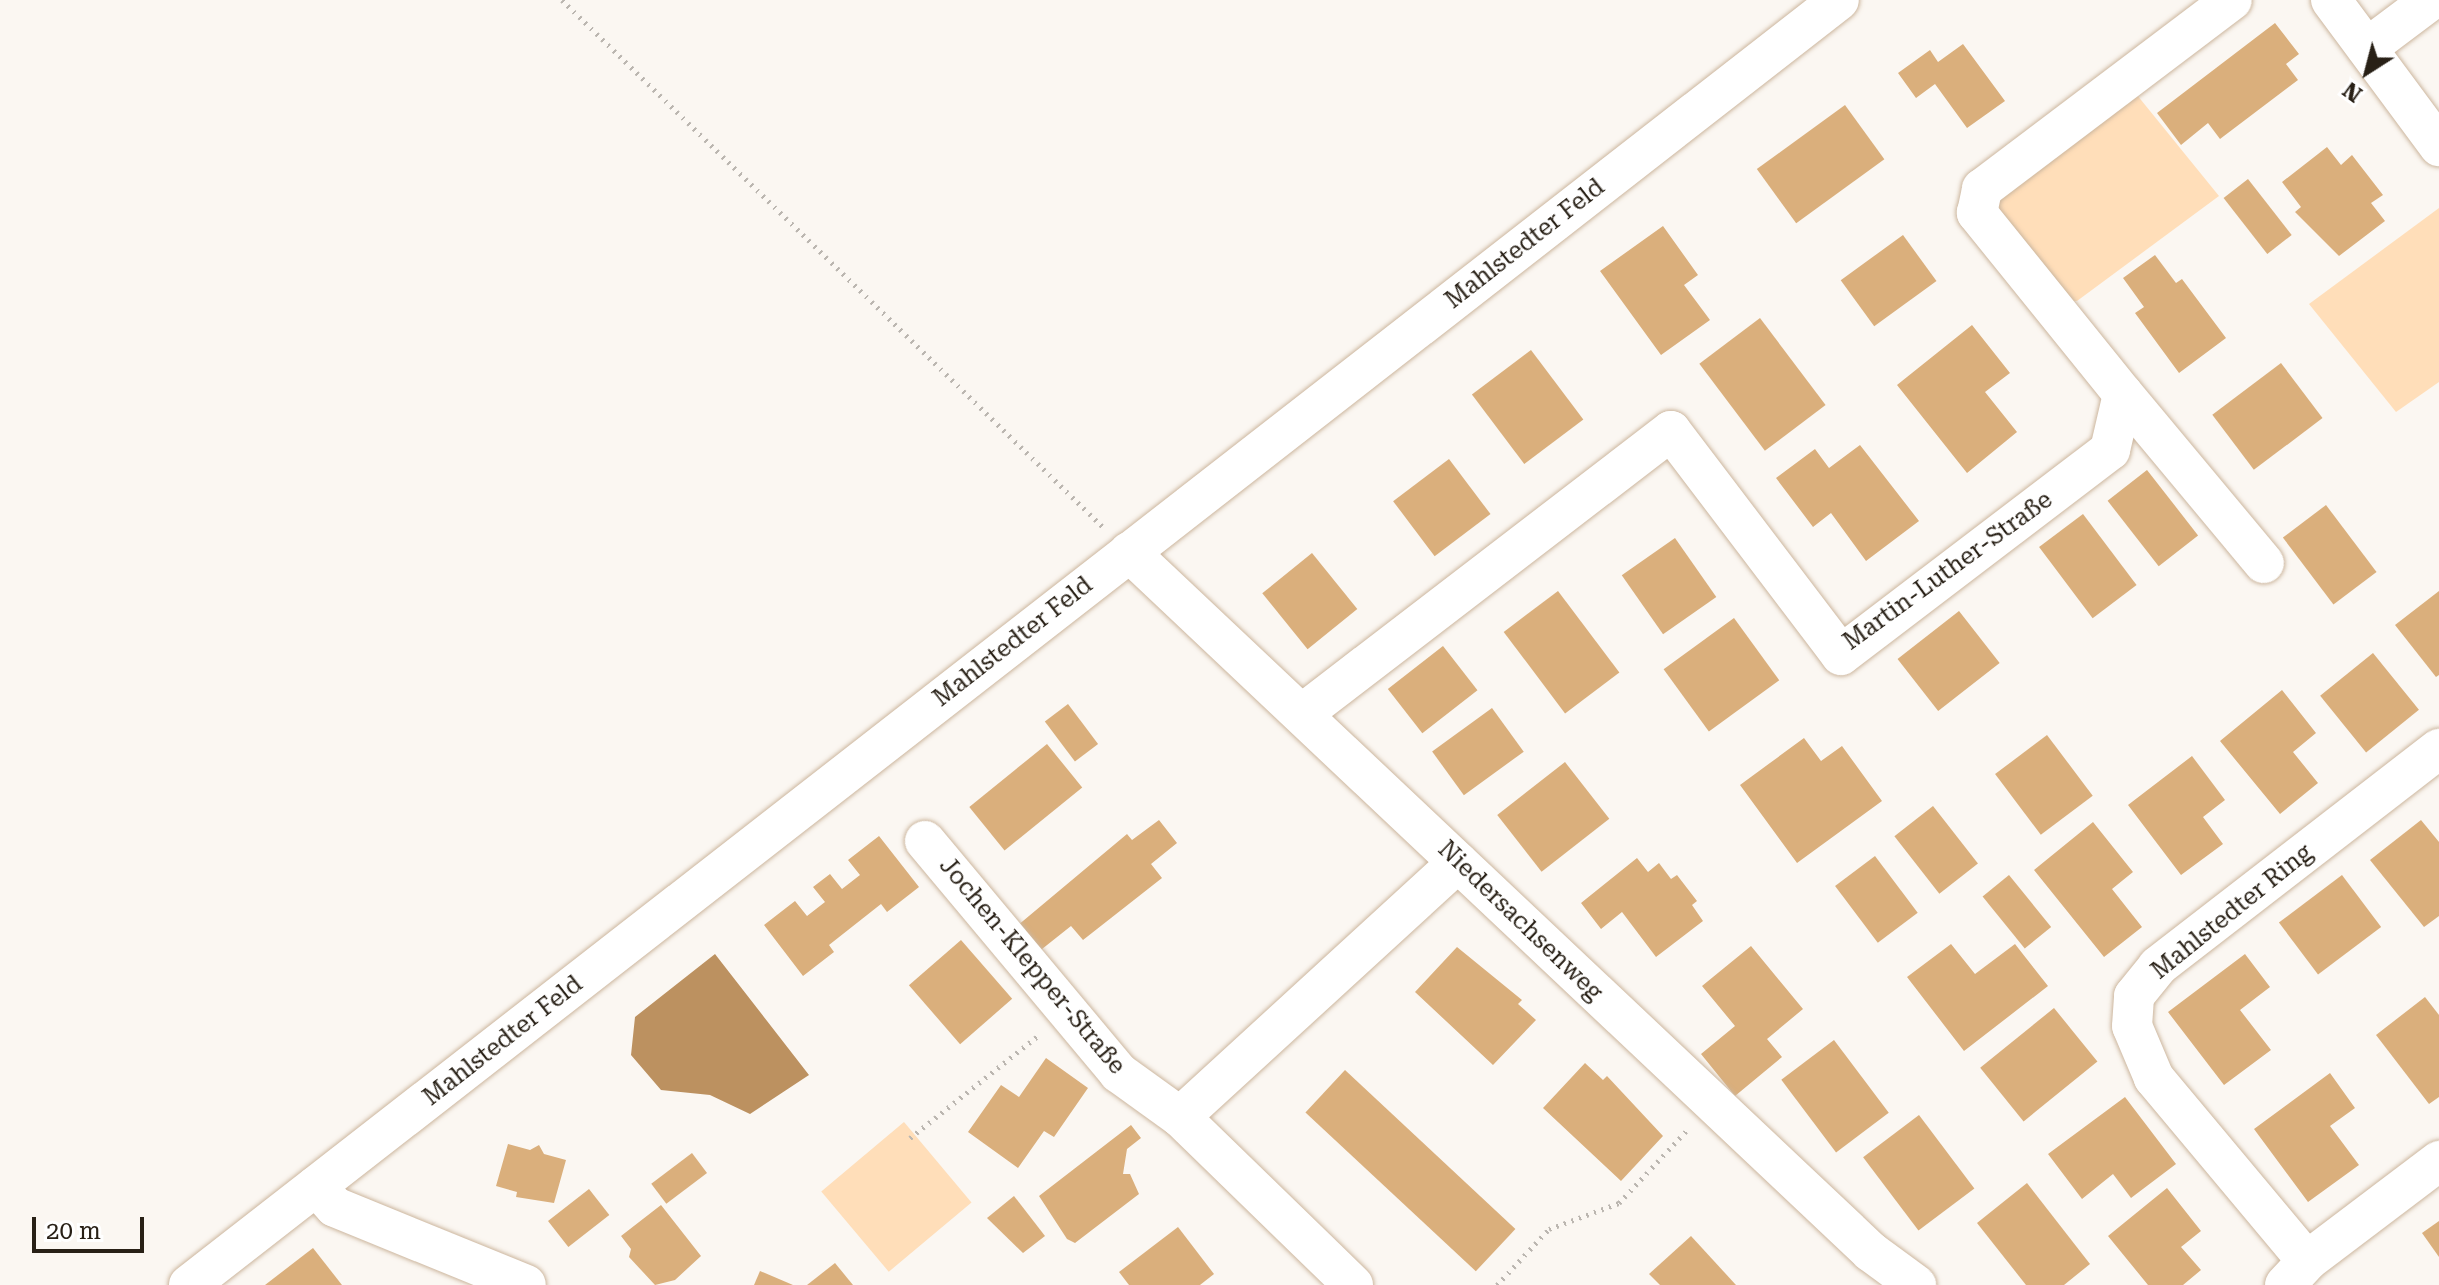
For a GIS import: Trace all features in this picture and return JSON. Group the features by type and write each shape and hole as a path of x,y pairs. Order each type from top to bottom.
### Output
{"street":[{"name":"Mahlstedter Feld","path":"189,1285 1839,0"},
{"path":"2232,0 1982,189 1977,213 2264,563"},
{"path":"2331,0 2439,146"},
{"path":"2367,48 2431,0"},
{"name":"Martin-Luther-Straße","path":"1302,714 1671,431 1841,655 2110,450 2123,394"},
{"name":"Niedersachsenweg","path":"1129,552 1871,1252 1916,1285"},
{"name":"Mahlstedter Ring","path":"2439,749 2158,966 2134,996 2132,1026 2154,1078 2296,1273 2439,1161"},
{"name":"Jochen-Klepper-Straße","path":"925,841 1119,1073 1180,1117 1353,1285"},
{"path":"1180,1117 1458,862"},
{"path":"316,1186 335,1207 526,1285"}],"path":[{"path":"562,0 1129,552"},
{"path":"910,1138 1068,1012"},
{"path":"1497,1285 1549,1229 1619,1203 1712,1103"}],"shaded area":[{"path":"2137,95 2219,196 2077,301 2064,301 1991,210 1994,200"},
{"path":"2439,208 2439,382 2396,412 2309,304"},
{"path":"715,954 809,1075 750,1114 710,1095 661,1090 631,1055 635,1017"},
{"path":"904,1122 971,1202 889,1272 821,1191"}],"building":[{"path":"2275,23 2299,54 2286,64 2298,80 2220,139 2208,123 2181,145 2157,113"},
{"path":"1963,44 2005,101 1967,128 1935,84 1916,98 1898,73 1930,50 1938,62"},
{"path":"1845,105 1884,159 1796,223 1757,169"},
{"path":"2327,147 2341,165 2352,155 2383,195 2371,203 2385,221 2339,256 2295,212 2301,207 2282,182"},
{"path":"2248,179 2292,235 2267,254 2224,198"},
{"path":"1663,226 1698,275 1684,285 1710,320 1661,355 1600,271"},
{"path":"1903,235 1937,281 1874,326 1841,280"},
{"path":"2155,255 2176,283 2182,279 2226,338 2179,373 2135,313 2144,307 2123,278"},
{"path":"1760,318 1826,405 1765,451 1699,364"},
{"path":"1972,325 2010,373 1985,392 2017,432 1967,473 1897,385"},
{"path":"1531,350 1583,419 1524,464 1472,395"},
{"path":"2281,363 2323,418 2254,470 2212,415"},
{"path":"1860,445 1919,521 1866,561 1831,513 1813,527 1776,478 1815,449 1829,468"},
{"path":"1449,459 1491,514 1435,556 1393,501"},
{"path":"2147,470 2198,535 2159,566 2108,501"},
{"path":"2326,505 2377,572 2333,605 2283,537"},
{"path":"2083,514 2137,585 2093,618 2039,547"},
{"path":"1675,538 1716,597 1663,634 1622,575"},
{"path":"1312,553 1357,609 1308,649 1262,593"},
{"path":"1558,591 1619,672 1565,713 1504,632"},
{"path":"2439,591 2439,675 2436,677 2395,625"},
{"path":"1959,611 2000,663 1938,711 1898,659"},
{"path":"1734,618 1779,680 1709,731 1664,669"},
{"path":"1443,646 1477,690 1422,733 1388,689"},
{"path":"2373,653 2419,710 2366,753 2320,696"},
{"path":"2282,690 2316,733 2293,752 2318,783 2280,814 2220,741"},
{"path":"1068,704 1098,744 1075,761 1045,721"},
{"path":"1492,708 1524,752 1464,795 1432,751"},
{"path":"2047,735 2093,796 2041,835 1995,774"},
{"path":"1804,738 1821,761 1842,746 1882,801 1797,863 1740,785"},
{"path":"1047,744 1082,788 1005,850 969,807"},
{"path":"2192,756 2225,800 2203,817 2223,844 2181,875 2128,805"},
{"path":"1565,762 1609,819 1542,872 1497,815"},
{"path":"1933,806 1978,864 1939,894 1894,836"},
{"path":"1159,820 1177,843 1151,864 1162,878 1083,940 1071,926 1037,953 1017,926 1127,834 1132,840"},
{"path":"2421,820 2439,842 2439,916 2424,927 2370,860"},
{"path":"2093,822 2133,872 2112,889 2142,927 2104,957 2034,870"},
{"path":"879,836 919,887 887,912 881,904 829,945 834,952 803,976 764,925 795,901 807,916 825,902 813,887 830,874 842,889 860,875 848,860"},
{"path":"1875,856 1918,913 1878,943 1835,886"},
{"path":"1637,858 1648,872 1659,863 1671,879 1677,875 1697,901 1692,905 1703,921 1656,957 1622,912 1601,929 1581,903"},
{"path":"2009,875 2051,927 2025,948 1983,896"},
{"path":"2342,875 2381,927 2318,974 2279,923"},
{"path":"961,940 1012,999 960,1044 909,985"},
{"path":"1951,944 1975,974 2015,944 2048,986 1964,1051 1907,977"},
{"path":"1751,946 1803,1009 1767,1039 1782,1057 1735,1096 1701,1054 1735,1026 1702,986"},
{"path":"1457,947 1522,1000 1518,1004 1536,1020 1493,1065 1415,992"},
{"path":"2245,954 2270,987 2240,1010 2271,1050 2224,1085 2168,1012"},
{"path":"2425,997 2439,1015 2439,1097 2429,1104 2376,1035"},
{"path":"2054,1008 2097,1062 2024,1121 1980,1068"},
{"path":"1834,1040 1889,1113 1836,1152 1781,1080"},
{"path":"1046,1058 1088,1088 1054,1137 1044,1131 1018,1168 968,1132 1001,1085 1019,1097"},
{"path":"1585,1063 1603,1080 1607,1076 1663,1136 1621,1181 1543,1108"},
{"path":"1345,1070 1515,1229 1476,1271 1305,1112"},
{"path":"2330,1073 2355,1108 2330,1126 2359,1165 2308,1202 2254,1129"},
{"path":"2125,1097 2176,1164 2131,1198 2113,1174 2082,1199 2048,1154"},
{"path":"1919,1115 1974,1188 1918,1231 1863,1157"},
{"path":"1131,1125 1141,1138 1127,1149 1123,1174 1130,1174 1139,1194 1075,1243 1067,1239 1039,1196"},
{"path":"508,1144 530,1150 539,1145 544,1154 566,1160 554,1203 516,1197 517,1192 496,1186"},
{"path":"692,1153 707,1173 666,1204 651,1184"},
{"path":"2027,1183 2090,1264 2064,1285 2026,1285 1977,1223"},
{"path":"2167,1188 2201,1231 2181,1247 2201,1270 2183,1285 2148,1285 2108,1236"},
{"path":"589,1189 609,1215 568,1247 548,1221"},
{"path":"1014,1196 1045,1236 1023,1253 987,1218"},
{"path":"661,1205 701,1256 675,1280 655,1285 629,1257 631,1249 621,1236"},
{"path":"2439,1221 2439,1257 2422,1233"},
{"path":"1178,1227 1214,1274 1200,1285 1129,1285 1119,1272"},
{"path":"1691,1236 1736,1285 1660,1285 1649,1274"},
{"path":"313,1248 342,1285 265,1285"},
{"path":"835,1263 853,1285 807,1285"},
{"path":"760,1271 793,1285 754,1285"}]}
